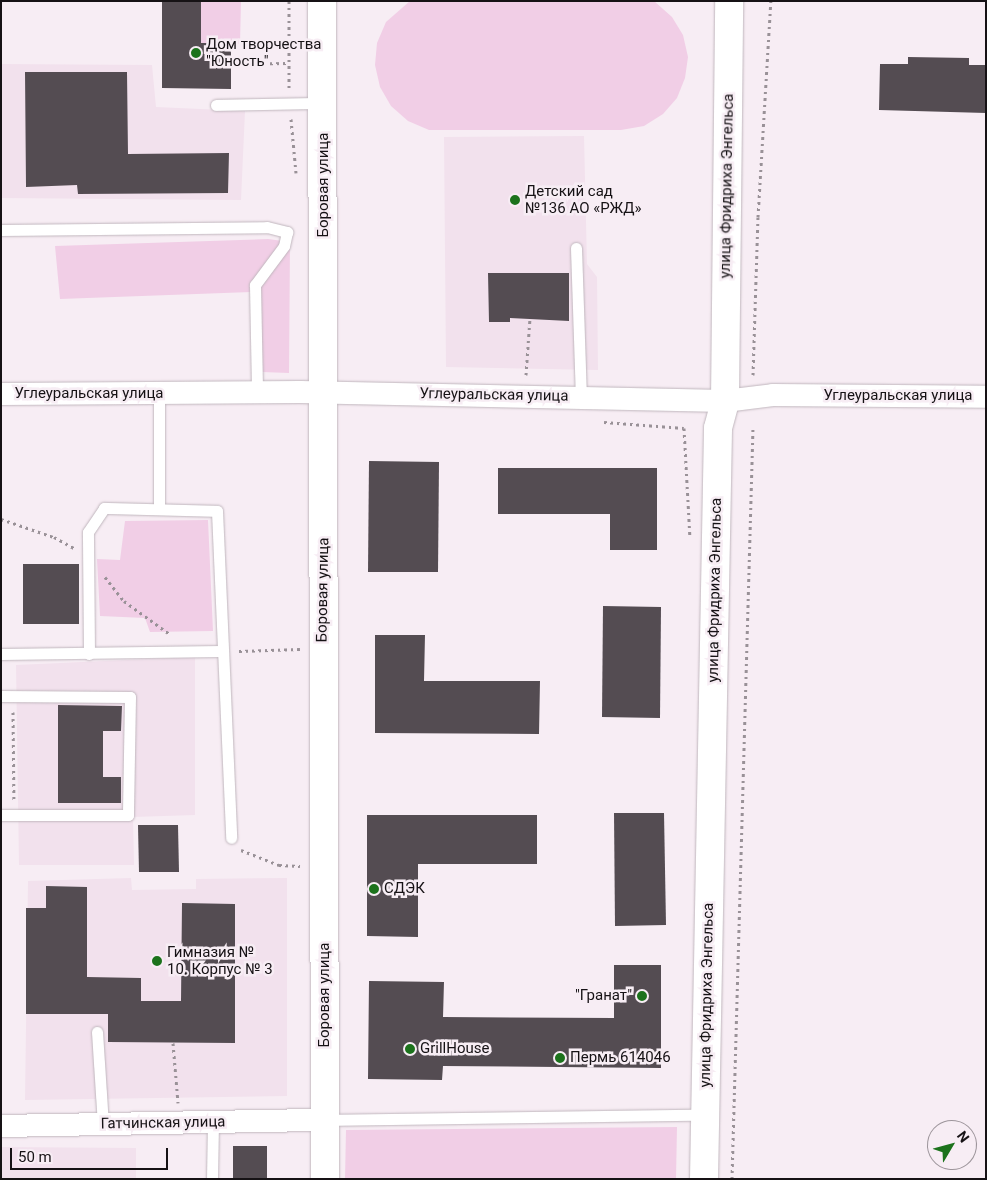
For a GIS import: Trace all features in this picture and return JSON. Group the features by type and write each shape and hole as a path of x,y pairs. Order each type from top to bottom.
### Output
{"main road":[{"name":"Боровая улица","path":"322,1 325,393 322,649 325,1179"},
{"name":"улица Фридриха Энгельса","path":"704,1179 718,428 725,401 729,1"}],"street":[{"name":"Углеуральская улица","path":"1,394 257,392 581,396 725,401 773,395 986,396"},
{"name":"Гатчинская улица","path":"1,1126 325,1120"}],"lane":[{"path":"216,105 323,103"},
{"path":"1,230 267,227 287,232 284,246 255,285 257,392"},
{"path":"576,248 581,396"},
{"path":"159,393 159,508"},
{"path":"89,654 88,532 104,508 216,511 231,838"},
{"path":"1,654 221,651"},
{"path":"1,815 128,815 130,697 7,696"},
{"path":"97,1032 104,1125"},
{"path":"325,1120 705,1115"},
{"path":"212,1179 213,1122"}],"path":[{"path":"753,375 758,217 771,1"},
{"path":"231,64 289,63"},
{"path":"525,381 530,318"},
{"path":"732,1179 753,428"},
{"path":"221,651 301,649"},
{"path":"7,696 14,815"},
{"path":"231,838 242,851 279,865 303,866"},
{"path":"173,1043 178,1111"}],"shaded area":[{"path":"201,1 241,1 240,44 201,43"},
{"path":"410,1 654,1 672,17 683,35 688,57 685,78 677,98 663,114 644,126 621,130 429,130 408,121 391,106 380,87 375,65 377,43 386,22"},
{"path":"1,64 152,65 156,107 245,111 241,200 1,198"},
{"name":"Детский сад №136 АО «РЖД»","path":"584,136 587,264 597,277 598,370 446,367 444,137"},
{"path":"268,239 290,242 289,373 262,372 259,296 251,292 60,299 55,246"},
{"path":"208,520 213,631 150,632 145,618 100,616 97,559 120,560 125,521"},
{"path":"195,657 195,815 133,817 134,865 19,865 16,665"},
{"name":"Гимназия № 10. Корпус № 3","path":"131,878 132,890 196,889 196,879 287,878 287,1096 25,1100 28,881"},
{"path":"677,1127 676,1179 345,1179 346,1130"},
{"path":"1,1147 136,1148 136,1179 1,1179"}],"building":[{"name":"Дом творчества \"Юность\"","path":"162,1 201,1 201,43 231,43 231,89 162,88"},
{"path":"908,57 969,58 969,65 986,65 986,113 879,110 880,64 908,64"},
{"path":"25,72 127,72 128,154 229,153 228,193 78,194 77,185 26,187"},
{"path":"488,273 569,273 569,321 510,318 510,322 489,322"},
{"path":"369,461 439,462 438,572 368,572"},
{"path":"498,468 657,468 657,550 610,550 610,514 498,514"},
{"path":"23,564 79,564 79,624 23,624"},
{"path":"603,606 661,607 660,718 602,717"},
{"path":"375,635 425,635 424,681 540,681 539,734 375,733"},
{"path":"58,705 122,706 121,731 103,731 103,777 121,777 121,803 58,803"},
{"path":"614,813 664,813 666,925 615,926"},
{"path":"367,815 537,815 537,864 418,864 418,937 367,936"},
{"path":"138,825 178,825 179,872 139,872"},
{"path":"46,886 87,887 87,977 141,978 141,1001 181,1001 182,903 235,904 235,1043 108,1042 108,1014 26,1014 26,908 46,908"},
{"path":"614,965 661,965 661,1068 443,1066 442,1080 368,1079 369,981 444,982 443,1017 614,1018"},
{"path":"233,1146 267,1146 267,1179 233,1179"}],"place":[{"name":"Дом творчества \"Юность\"","path":"196,53"},
{"name":"Детский сад №136 АО «РЖД»","path":"515,200"},
{"name":"СДЭК","path":"374,889"},
{"name":"Гимназия № 10. Корпус № 3","path":"157,961"},
{"name":"\"Гранат\"","path":"642,996"},
{"name":"GrillHouse","path":"410,1049"},
{"name":"Пермь 614046","path":"560,1058"}]}
